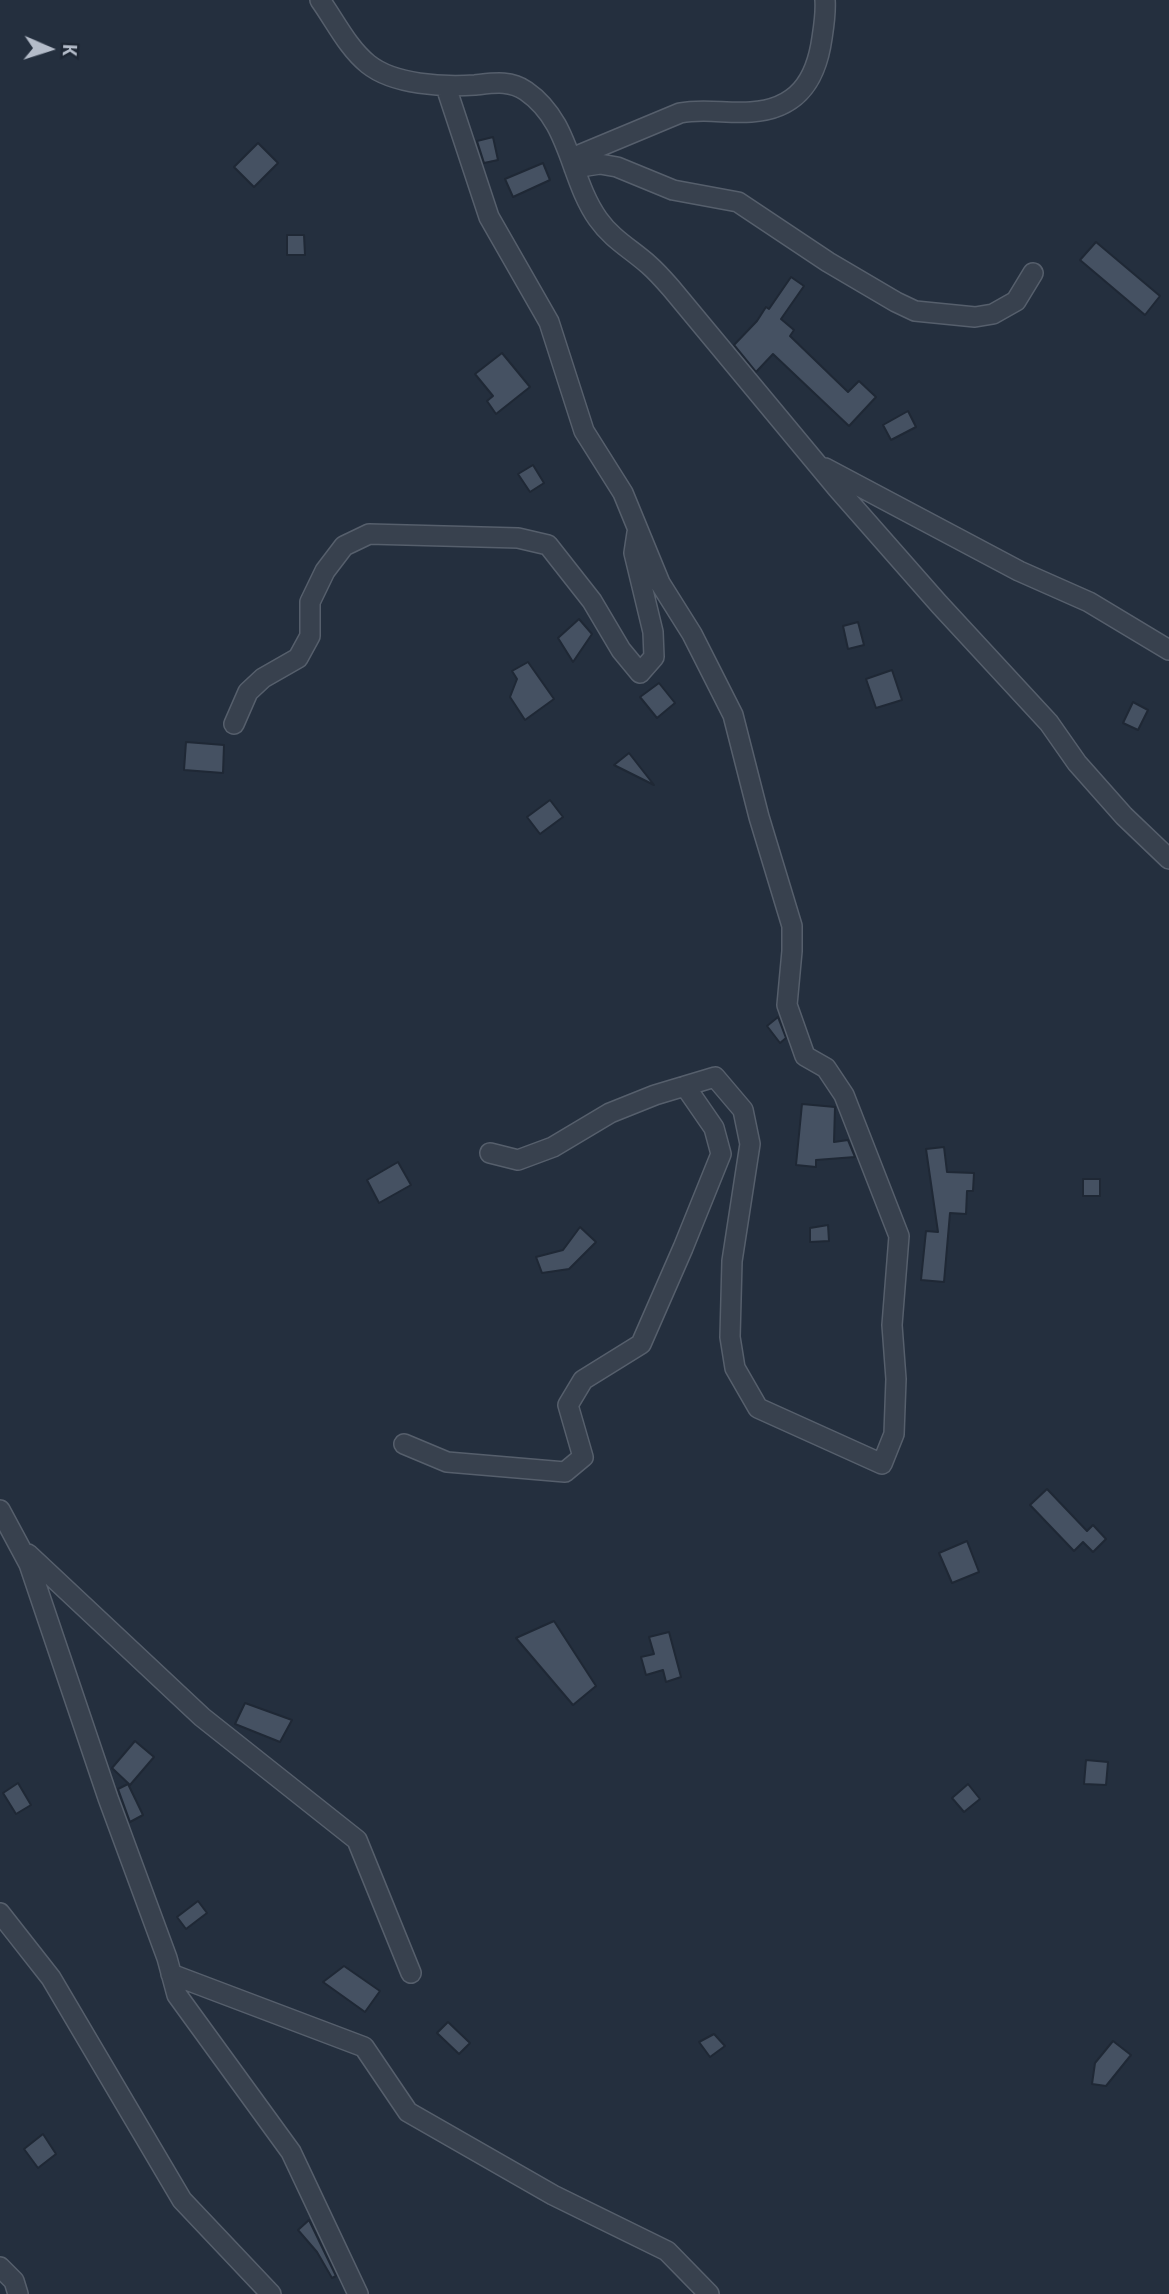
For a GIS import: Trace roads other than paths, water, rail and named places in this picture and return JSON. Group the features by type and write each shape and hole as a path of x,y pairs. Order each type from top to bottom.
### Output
{"street":[{"path":"320,0 351,45 368,64 394,78 446,86 506,82 526,91 546,110 564,136 577,180 597,217 615,240 649,265 671,288 815,462 939,604 1049,723 1077,763 1124,816 1169,859"},
{"path":"573,163 680,113 697,110 751,112 778,106 799,94 809,83 818,61 825,0"},
{"path":"446,86 489,217 550,322 584,430 624,493 660,583 692,634 733,715 759,817 792,926 787,1004 805,1056 826,1068 844,1095 899,1236 892,1325 896,1379 894,1434 882,1465 758,1408 735,1368 730,1337 732,1261 750,1144 743,1110 715,1077 610,1113 553,1147 518,1160 491,1153"},
{"path":"573,163 617,167 673,190 738,202 828,262 915,311 975,317 993,314 1016,301 1032,273"},
{"path":"815,462 1019,571 1089,602 1169,650"},
{"path":"234,724 248,692 263,678 298,658 310,635 310,601 326,571 344,546 369,534 518,538 548,545 592,601 621,650 640,673 654,657 653,632 634,553 638,528"},
{"path":"404,1444 447,1461 565,1472 583,1457 568,1405 583,1380 641,1344 721,1154 714,1128 685,1086"},
{"path":"0,1510 29,1564 177,1995 292,2152 358,2294"},
{"path":"19,1546 202,1717 357,1840 411,1973"},
{"path":"0,1913 51,1978 183,2200 271,2294"},
{"path":"171,1974 364,2047 408,2112 553,2195 667,2251 709,2294"},
{"path":"0,2267 14,2280 18,2294"}]}
